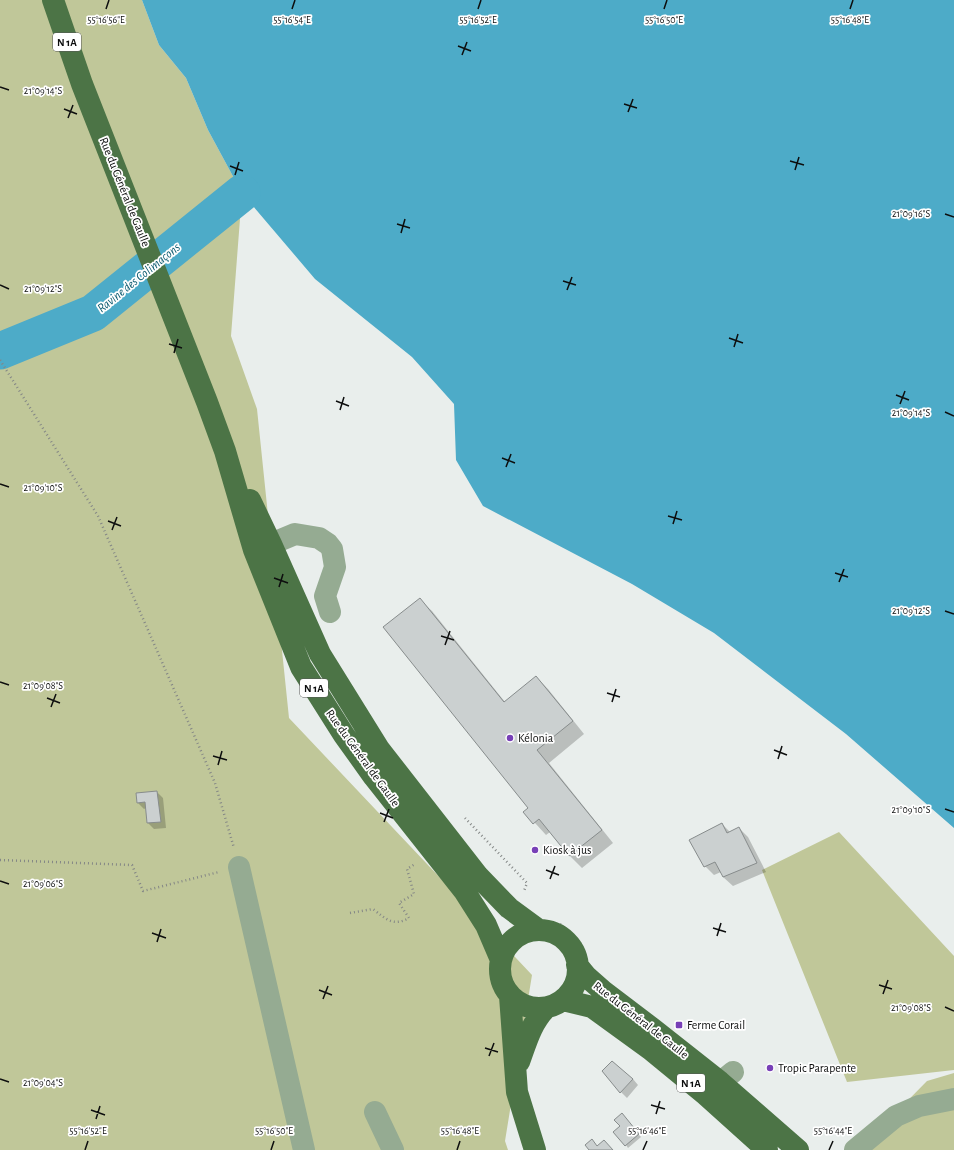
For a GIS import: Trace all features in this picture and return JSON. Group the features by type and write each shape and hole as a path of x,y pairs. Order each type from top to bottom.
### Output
{"main road":[{"name":"Rue du Général de Gaulle","path":"53,0 82,84 207,402 262,547 301,667 344,735 374,777 465,892 486,925 501,960"},
{"name":"Rue du Général de Gaulle","path":"262,547 320,654 379,749 478,876 509,908 549,927"},
{"path":"554,1004 533,1008 520,1004 510,996 503,985 500,972 501,960 506,948 515,938 526,932 549,927 552,933 563,939 572,948 576,960 579,955"},
{"name":"Rue du Général de Gaulle","path":"579,955 586,976 719,1083 798,1150"},
{"path":"515,1070 529,1033 538,1016 568,996 578,973 579,955"},
{"path":"510,996 517,1092 535,1150"},
{"name":"Rue du Général de Gaulle","path":"554,1004 592,1007 650,1049 719,1083 767,1150"}],"lane":[{"path":"262,547 295,534 319,538 328,544 332,549 335,567 325,596 330,612"},
{"path":"239,867 304,1150"},
{"path":"855,1150 896,1116 919,1106 954,1099"},
{"path":"375,1112 393,1150"}],"path":[{"path":"0,360 98,516 215,783 239,867 143,890 132,865 0,860"},
{"path":"465,818 526,882 524,891 530,896"},
{"path":"350,913 373,910 390,922 401,922 409,918 399,903 414,894 407,868 416,863"},
{"path":"549,927 579,955"}],"green space":[{"path":"0,0 142,0 159,45 186,78 208,130 242,193 231,336 257,409 289,718 532,975 505,1141 508,1150 0,1150"},
{"path":"839,832 954,956 954,1070 847,1082 762,870"},
{"path":"954,1073 954,1150 859,1150 927,1081"}],"water":[{"path":"142,0 954,0 954,828 846,734 714,633 632,584 483,506 456,460 454,404 412,357 315,279 242,193 208,130 186,78 159,45"}],"building":[{"path":"420,598 504,702 536,676 573,721 537,750 602,830 569,856 539,819 533,824 523,812 528,808 383,627"},
{"path":"157,791 161,822 147,823 145,802 137,803 136,793"},
{"path":"722,823 727,833 739,827 757,863 723,877 715,862 704,867 689,840"},
{"path":"612,1061 633,1079 620,1093 602,1071"},
{"path":"622,1113 639,1134 625,1146 613,1132 620,1126 614,1120"},
{"path":"592,1139 597,1146 604,1140 613,1150 589,1150 585,1145"}],"waterway":[{"name":"Ravine des Colimaçons","path":"0,351 93,313 242,193"}],"place":[{"name":"Kélonia","path":"510,738"},
{"name":"Kiosk à jus","path":"535,850"},
{"name":"Ferme Corail","path":"679,1025"},
{"name":"Tropic Parapente","path":"770,1068"}]}
